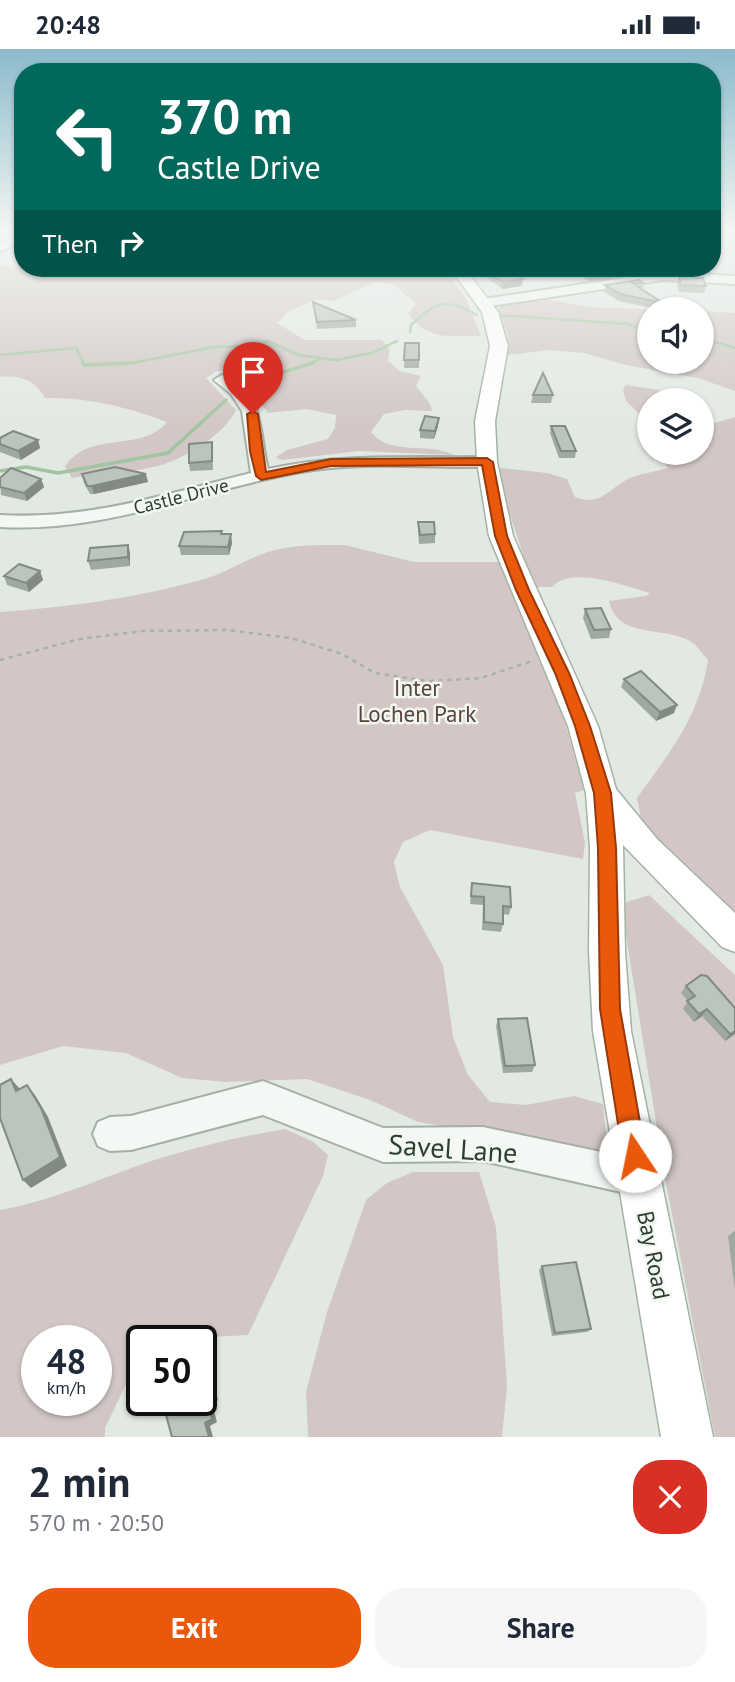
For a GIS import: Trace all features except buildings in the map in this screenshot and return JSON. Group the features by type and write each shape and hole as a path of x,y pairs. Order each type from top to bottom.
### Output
{"main road":[{"name":"Bay Road","path":"478,296 494,323 499,346 485,421 487,462 501,536 583,726 602,793 607,848 610,1009 687,1437"},
{"path":"602,793 645,849 735,936"}],"street":[{"path":"484,303 532,296"},
{"path":"222,380 242,393 249,403 261,476"},
{"name":"Castle Drive","path":"0,521 36,524 79,520 331,462 487,462"},
{"name":"Savel Lane","path":"110,1133 131,1133 263,1098 383,1145 483,1145 639,1178"}],"path":[{"path":"0,660 80,639 155,631 227,630 291,638 342,654 375,673 427,681 481,678 554,655"}],"green space":[{"path":"0,296 345,296 334,301 316,300 289,311 277,323 305,340 382,340 390,350 388,361 400,371 421,376 416,386 432,411 405,410 384,414 371,432 388,444 433,449 454,455 359,451 282,460 276,457 287,450 328,439 335,428 336,415 307,409 268,413 235,370 217,371 206,378 236,410 223,428 203,444 180,458 158,466 72,478 65,467 75,455 87,448 143,437 156,432 167,422 107,404 45,398 37,387 27,380 0,377"},
{"path":"407,296 464,296 481,336 432,333 408,314 416,304"},
{"path":"539,298 590,307 637,309 637,367 584,353 549,350 507,355 508,336 498,308 506,303"},
{"path":"714,312 735,313 735,391 698,378 676,374 714,374"},
{"path":"626,385 646,388 637,388 637,412 626,401 623,390"},
{"path":"735,417 735,918 643,829 637,798 672,749 690,717 704,680 708,660 691,641 641,630 621,621 609,601 646,596 650,593 585,577 561,581 552,587 537,587 532,582 497,475 500,468 547,473 567,479 575,497 592,500 630,478 668,468 666,465 714,465 714,423"},
{"name":"Inter Lochen Park","path":"345,545 414,562 500,562 557,694 584,790 575,793 585,843 583,859 430,830 403,842 394,862 400,887 443,965 453,1037 468,1075 490,1102 526,1105 574,1096 603,1104 608,1154 418,1122 370,1100 307,1079 226,1082 182,1078 126,1053 63,1046 0,1065 0,612 127,597 209,577 275,550"},
{"path":"649,895 735,975 735,1437 715,1437 665,1178 621,904"},
{"path":"285,1129 312,1141 328,1155 323,1176 248,1335 217,1337 217,1325 126,1325 126,1384 112,1414 112,1325 21,1325 21,1416 111,1416 105,1428 105,1437 0,1437 0,1210 42,1200 144,1164 224,1141"},
{"path":"413,1172 479,1172 496,1227 507,1386 502,1437 308,1437 306,1392 327,1312 366,1200 387,1183"}],"waterway":[{"path":"410,332 411,325 442,304 457,306 477,315"},
{"path":"496,315 628,324 637,328"},
{"path":"102,364 132,363 214,347 249,346 268,341 298,355 336,360 372,353 397,341"},
{"path":"714,342 735,348"},
{"path":"0,355 76,348 84,364"},
{"path":"309,364 320,359"},
{"path":"83,363 134,363"},
{"path":"264,378 313,363"},
{"path":"0,471 26,467 58,473 168,453 226,400"}],"route":[{"path":"253,414 255,451 261,476 331,462 487,462 501,536 522,590 562,673 583,726 602,793 607,848 607,952 612,1031 635,1156"}]}
